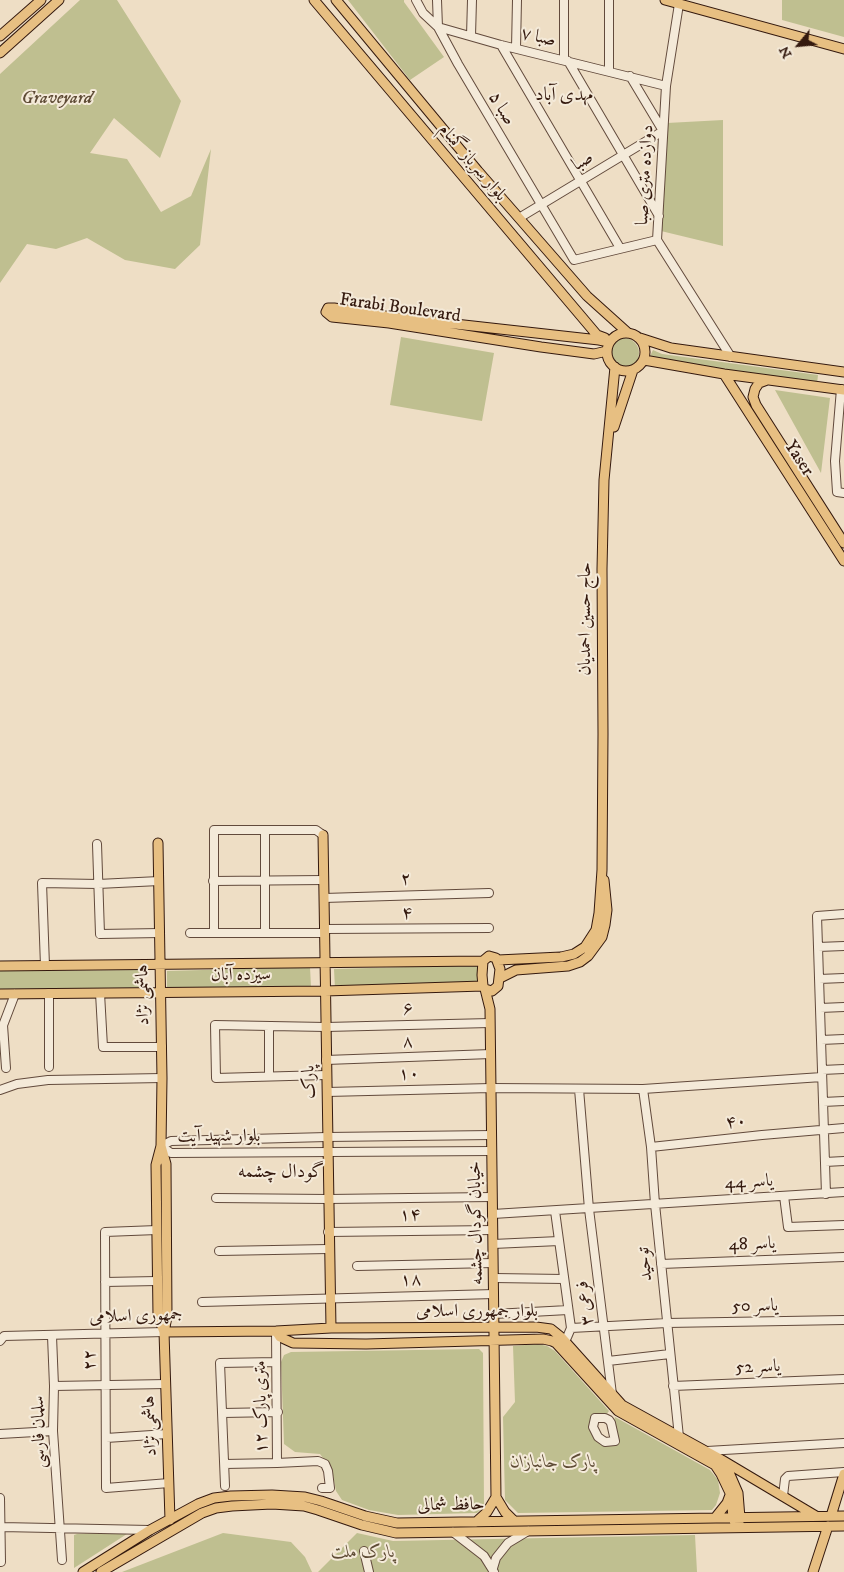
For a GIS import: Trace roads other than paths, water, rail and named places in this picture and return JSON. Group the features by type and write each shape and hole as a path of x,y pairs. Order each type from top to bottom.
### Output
{"main road":[{"path":"0,36 41,0"},
{"path":"0,53 58,0"},
{"name":"بلوار سرباز گمنام","path":"314,0 597,335 609,344"},
{"name":"بلوار سرباز گمنام","path":"336,0 448,136 587,296 627,332"},
{"path":"665,0 844,49"},
{"name":"Farabi Boulevard","path":"609,344 594,354 541,347 390,320 334,308 328,308 326,312 332,317 390,320 542,334 599,340 609,344"},
{"path":"640,338 646,349 644,360 639,366 633,370 615,367 609,360 609,344 618,334 627,332 671,348 843,372 842,389 724,374 644,360"},
{"path":"541,347 542,334"},
{"name":"حاج حسین احمدیان","path":"483,962 489,956 498,960 561,958 574,954 585,947 596,930 602,870 602,569 604,480 615,367"},
{"path":"609,444 633,370"},
{"name":"Yaser","path":"724,374 842,555"},
{"name":"Yaser","path":"766,380 759,383 755,389 753,397 756,405 844,543"},
{"name":"پارک","path":"323,835 328,1249 331,1328"},
{"name":"هاشمی نژاد","path":"158,842 162,1078 161,1146 156,1165 157,1281 158,1316 164,1332"},
{"name":"حاج حسین احمدیان","path":"500,978 516,970 568,966 580,962 595,949 602,937 607,910 602,870"},
{"path":"490,1008 500,978 498,960"},
{"path":"483,962 484,988 490,1008"},
{"name":"سیزده آبان","path":"0,966 483,962"},
{"name":"سیزده آبان","path":"0,994 484,988 492,991 496,990"},
{"name":"خیابان گودال چشمه","path":"490,1008 496,1497"},
{"name":"هاشمی نژاد","path":"161,1146 166,1164 168,1317 164,1332 170,1520"},
{"name":"بلوار جمهوری اسلامی","path":"276,1331 331,1328 544,1328 556,1333 622,1405 711,1453 725,1464 738,1493 737,1527"},
{"name":"جمهوری اسلامی","path":"164,1332 276,1331"},
{"name":"بلوار جمهوری اسلامی","path":"276,1331 280,1337 293,1343 366,1344 543,1339 556,1343 614,1408 710,1462 718,1469 731,1495 737,1518"},
{"path":"711,1453 817,1516"},
{"path":"831,1516 844,1473"},
{"name":"حافظ شمالی","path":"83,1572 150,1530 198,1504 214,1498 231,1496 272,1495 305,1497 321,1500 365,1516 396,1523 844,1516"},
{"path":"715,1518 731,1495"},
{"path":"476,1522 487,1512 496,1497 505,1512 514,1521"},
{"name":"حافظ شمالی","path":"102,1572 202,1512 232,1506 296,1505 318,1510 379,1530 396,1532 844,1526"},
{"path":"814,1572 828,1526"}],"street":[{"path":"416,0 423,13 438,27"},
{"path":"437,0 438,27"},
{"path":"471,36 472,0"},
{"path":"516,48 517,0"},
{"path":"564,0 566,60 659,216"},
{"path":"609,0 609,71"},
{"name":"دوازده متری صبا","path":"678,4 666,86 657,240 730,357"},
{"name":"صبا ۷","path":"438,27 501,45 666,86"},
{"name":"صبا ۵","path":"438,27 574,260 620,248"},
{"path":"501,45 582,180 620,248 657,240"},
{"path":"630,76 663,131"},
{"name":"صبا","path":"519,218 663,131"},
{"path":"840,492 835,461 841,426 842,389"},
{"path":"835,461 844,462"},
{"path":"214,933 214,830 316,830 323,835"},
{"path":"265,831 265,934"},
{"path":"97,844 100,934 160,933"},
{"path":"213,881 324,880"},
{"path":"45,966 42,883 98,884 159,881"},
{"name":"۲","path":"324,898 489,893"},
{"path":"826,1194 817,916 844,914"},
{"name":"۴","path":"190,933 265,934 489,928"},
{"path":"818,947 844,946"},
{"path":"819,979 844,978"},
{"path":"49,993 49,1067"},
{"path":"100,993 103,1047 162,1047"},
{"path":"6,1068 1,1028 15,994"},
{"path":"820,1008 844,1007"},
{"name":"۶","path":"270,1076 216,1078 215,1025 326,1027 490,1023"},
{"path":"269,1026 270,1076 326,1075"},
{"path":"821,1040 844,1039"},
{"name":"۸","path":"326,1060 491,1054"},
{"name":"۱۰","path":"327,1092 491,1088 643,1089 822,1074 844,1069"},
{"path":"0,1090 18,1084 48,1080 162,1078"},
{"name":"توحید","path":"643,1089 651,1147 679,1437"},
{"name":"فرعی ۳","path":"579,1090 590,1209 612,1394"},
{"path":"823,1102 844,1100"},
{"name":"۴۰","path":"651,1147 844,1128"},
{"name":"بلوار شهید آیت","path":"492,1135 327,1136 170,1141 161,1146 170,1153 492,1151"},
{"path":"825,1162 844,1161"},
{"name":"یاسر 44","path":"493,1214 844,1192"},
{"path":"784,1196 788,1227 844,1225"},
{"path":"216,1198 491,1197"},
{"path":"555,1210 571,1328 565,1342"},
{"name":"۲۲","path":"157,1230 105,1232 106,1488 169,1483"},
{"name":"۱۴","path":"328,1232 493,1230"},
{"path":"493,1244 559,1241"},
{"path":"220,1251 328,1249"},
{"name":"یاسر 48","path":"661,1264 844,1256"},
{"path":"357,1266 493,1263"},
{"path":"494,1278 564,1279"},
{"path":"105,1282 157,1281"},
{"name":"۱۸","path":"202,1302 494,1294"},
{"path":"494,1314 568,1310"},
{"name":"یاسر 50","path":"571,1328 667,1323 844,1320"},
{"name":"۱۲ متری پارک","path":"276,1331 277,1463 318,1461 325,1464 328,1471 330,1488 322,1488"},
{"name":"جمهوری اسلامی","path":"0,1341 4,1336 164,1332"},
{"name":"سلمان فارسی","path":"52,1336 53,1431 62,1560"},
{"path":"608,1361 670,1354"},
{"path":"225,1486 220,1363 276,1362"},
{"name":"یاسر 52","path":"674,1386 844,1379"},
{"path":"54,1386 166,1384"},
{"path":"609,1420 614,1408"},
{"path":"223,1413 278,1412"},
{"path":"0,1434 53,1431"},
{"path":"106,1438 167,1434"},
{"path":"711,1453 844,1443"},
{"path":"225,1464 277,1463"},
{"path":"783,1496 785,1479 788,1476 844,1473"},
{"path":"0,1498 1,1562"},
{"path":"1,1527 150,1530"},
{"path":"493,1570 496,1558 508,1542 529,1531"},
{"path":"453,1532 484,1556 493,1570"},
{"path":"364,1551 369,1572"}],"district":[{"name":"مهدی آباد","path":"564,96"},
{"name":"گودال چشمه","path":"281,1173"}],"park label":[{"name":"Graveyard","path":"57,99"},
{"name":"پارک جانبازان","path":"553,1463"},
{"name":"پارک ملت","path":"363,1553"}]}
